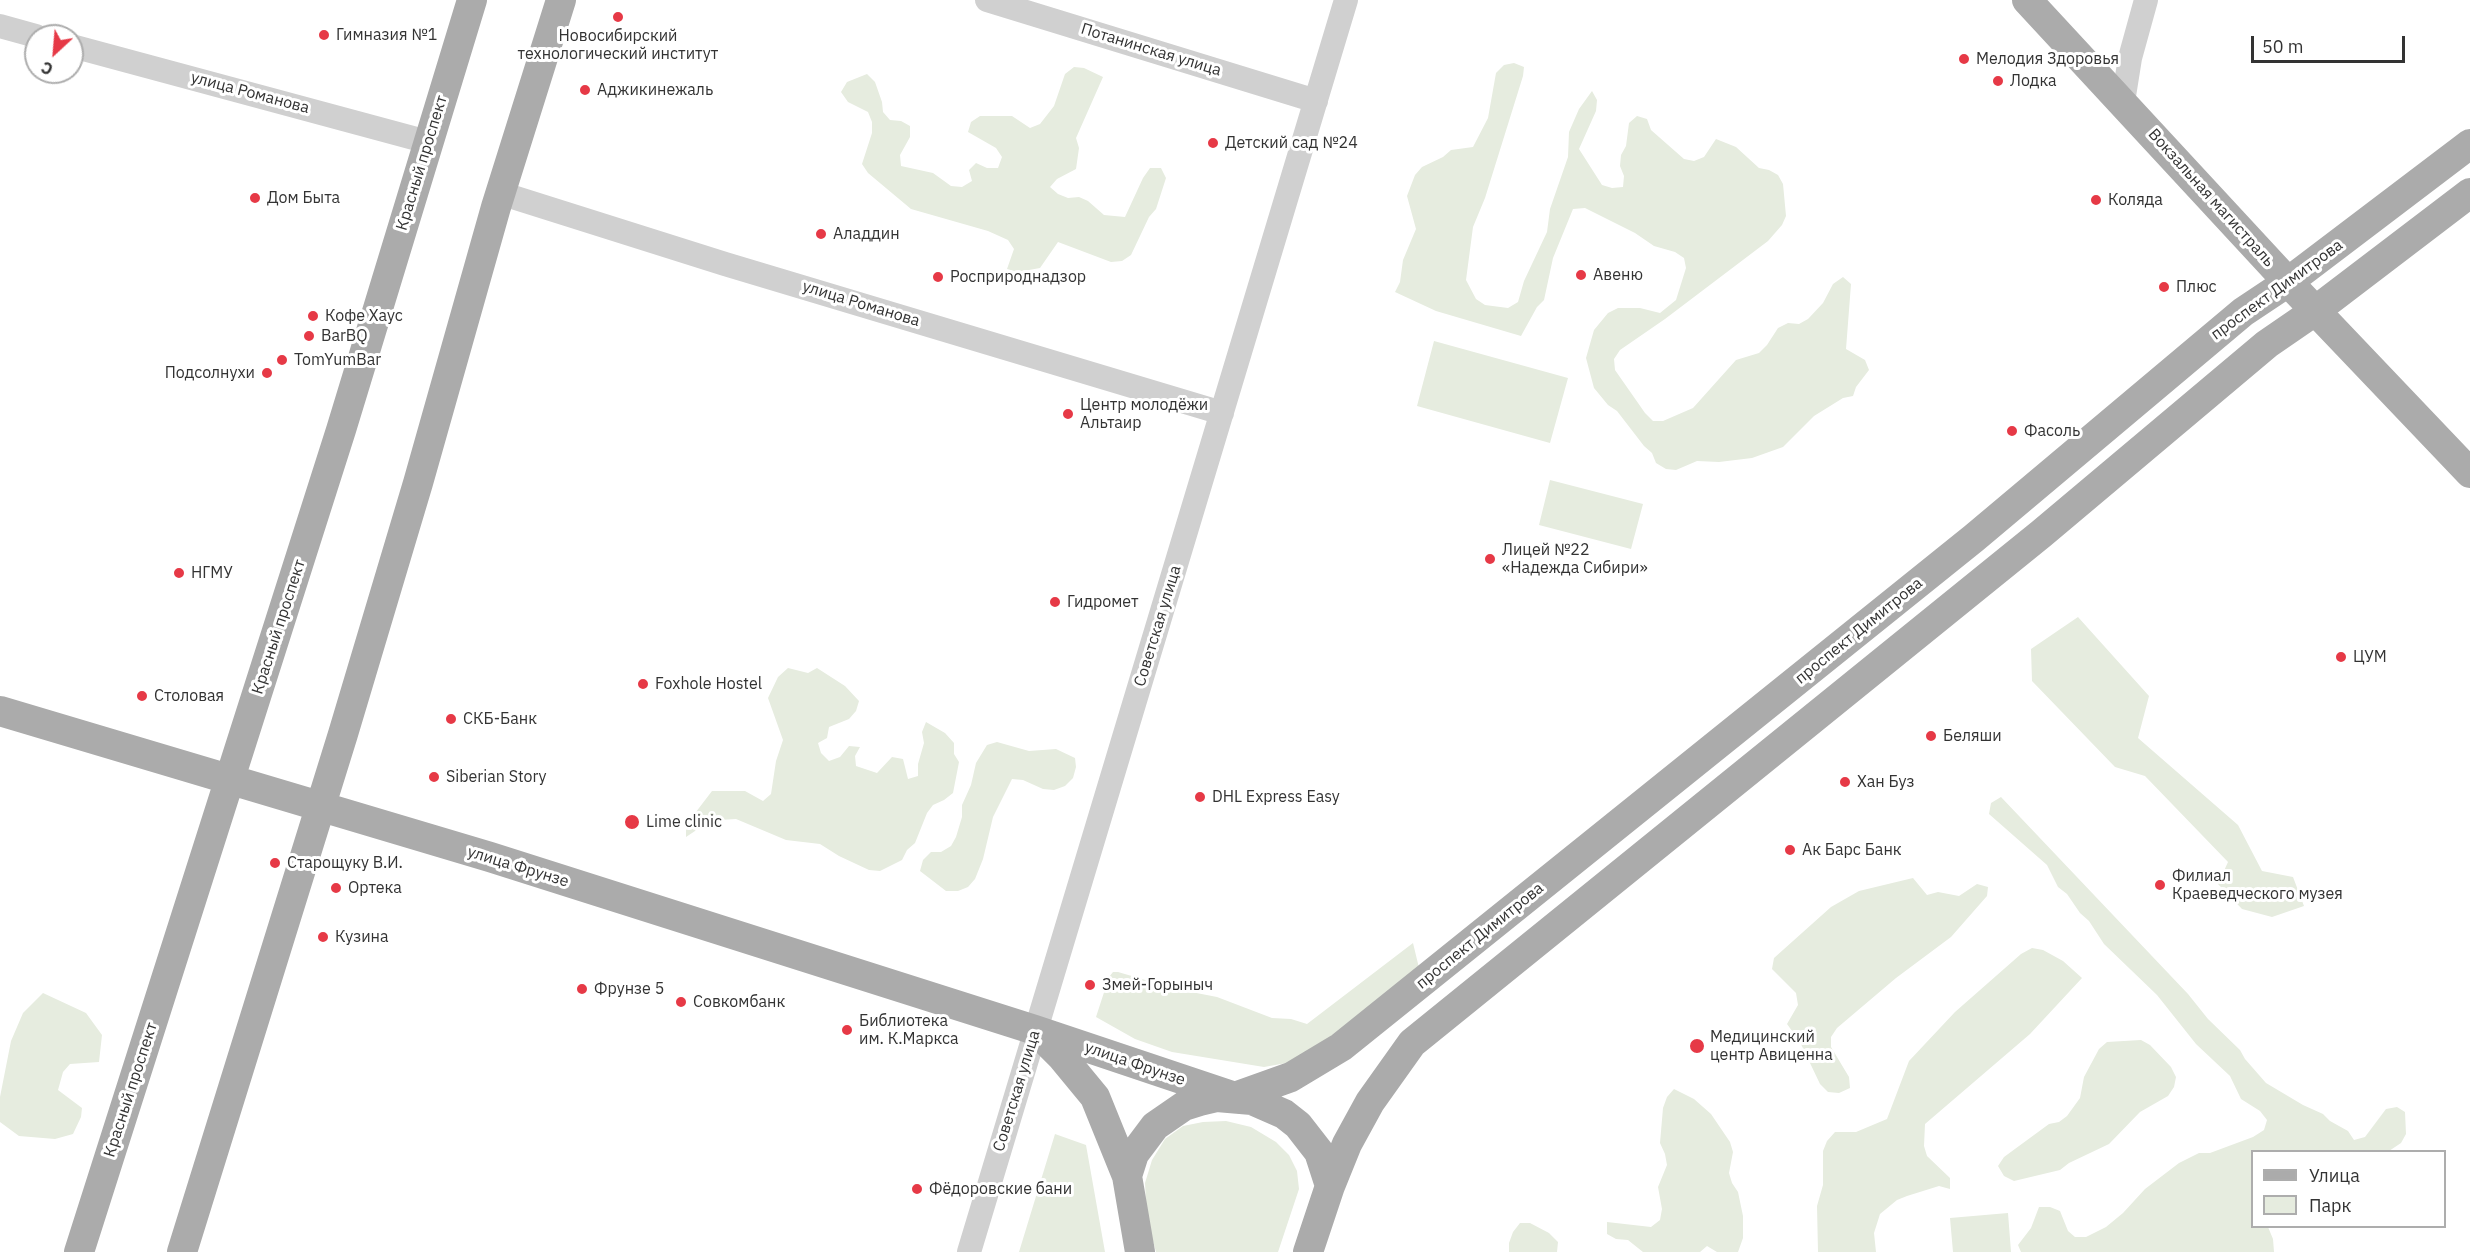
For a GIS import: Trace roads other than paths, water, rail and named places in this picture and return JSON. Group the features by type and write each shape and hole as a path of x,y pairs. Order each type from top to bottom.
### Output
{"main road":[{"name":"Красный проспект","path":"79,1252 219,820 229,780 341,430 472,0"},
{"path":"182,1252 414,499 500,193 561,0"},
{"name":"Вокзальная магистраль","path":"2026,0 2315,311 2470,473"},
{"name":"проспект Димитрова","path":"1235,1097 1291,1077 1341,1047 1974,538 2243,312 2288,282 2470,144"},
{"path":"1308,1252 1347,1144 1370,1102 1412,1043 2041,534 2267,344 2315,311 2470,193"},
{"name":"улица Фрунзе","path":"0,711 490,857 1268,1106 1298,1125 1319,1152 1330,1186"},
{"name":"улица Фрунзе","path":"1035,1030 1062,1057 1095,1097 1127,1176 1139,1252"},
{"path":"1127,1176 1134,1154 1144,1139 1169,1115 1200,1101 1235,1097"}],"street":[{"name":"Потанинская улица","path":"987,0 1316,101"},
{"name":"Советская улица","path":"969,1252 1346,0"},
{"path":"2123,102 2130,58 2146,0"},
{"path":"0,26 24,33"},
{"name":"улица Романова","path":"84,49 428,142"},
{"name":"улица Романова","path":"500,193 725,264 1222,413"}],"place":[{"name":"Новосибирский технологический институт","path":"618,17"},
{"name":"Гимназия №1","path":"324,35"},
{"name":"Мелодия Здоровья","path":"1964,59"},
{"name":"Лодка","path":"1998,81"},
{"name":"Аджикинежаль","path":"585,90"},
{"name":"Детский сад №24","path":"1213,143"},
{"name":"Дом Быта","path":"255,198"},
{"name":"Коляда","path":"2096,200"},
{"name":"Аладдин","path":"821,234"},
{"name":"Авеню","path":"1581,275"},
{"name":"Росприроднадзор","path":"938,277"},
{"name":"Плюс","path":"2164,287"},
{"name":"Кофе Хаус","path":"313,316"},
{"name":"BarBQ","path":"309,336"},
{"name":"TomYumBar","path":"282,360"},
{"name":"Подсолнухи","path":"267,373"},
{"name":"Центр молодёжи Альтаир","path":"1068,414"},
{"name":"Фасоль","path":"2012,431"},
{"name":"Лицей №22 «Надежда Сибири»","path":"1490,559"},
{"name":"НГМУ","path":"179,573"},
{"name":"Гидромет","path":"1055,602"},
{"name":"ЦУМ","path":"2341,657"},
{"name":"Foxhole Hostel","path":"643,684"},
{"name":"Столовая","path":"142,696"},
{"name":"СКБ-Банк","path":"451,719"},
{"name":"Беляши","path":"1931,736"},
{"name":"Siberian Story","path":"434,777"},
{"name":"Хан Буз","path":"1845,782"},
{"name":"DHL Express Easy","path":"1200,797"},
{"name":"Lime clinic","path":"632,822"},
{"name":"Ак Барс Банк","path":"1790,850"},
{"name":"Старощуку В.И.","path":"275,863"},
{"name":"Филиал Краеведческого музея","path":"2160,885"},
{"name":"Ортека","path":"336,888"},
{"name":"Кузина","path":"323,937"},
{"name":"Змей-Горыныч","path":"1090,985"},
{"name":"Фрунзе 5","path":"582,989"},
{"name":"Совкомбанк","path":"681,1002"},
{"name":"Библиотека им. К.Маркса","path":"847,1030"},
{"name":"Медицинский центр Авиценна","path":"1697,1046"},
{"name":"Фёдоровские бани","path":"917,1189"}]}
